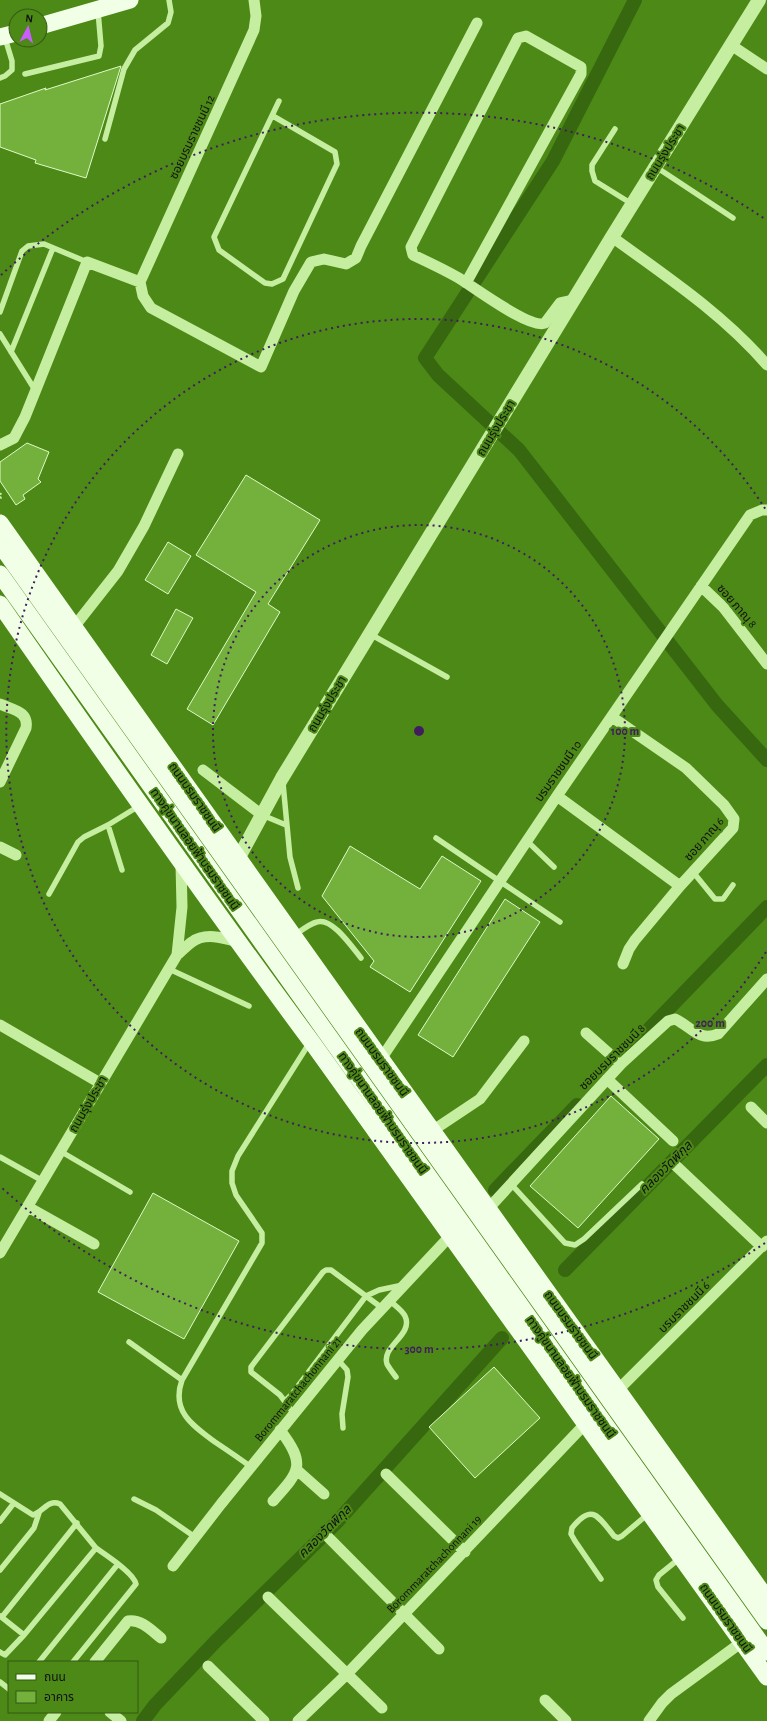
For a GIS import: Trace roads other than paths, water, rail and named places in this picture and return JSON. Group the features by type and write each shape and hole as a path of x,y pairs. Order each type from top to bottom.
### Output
{"main road":[{"path":"48,24 130,0"},
{"name":"ถนนบรมราชชนนี","path":"0,523 380,1059 767,1599"},
{"name":"ทางคู่ขนานลอยฟ้าบรมราชชนนี","path":"0,544 767,1621"},
{"name":"ทางคู่ขนานลอยฟ้าบรมราชชนนี","path":"0,574 767,1652"},
{"name":"ถนนบรมราชชนนี","path":"0,604 140,806 451,1235 767,1677"}],"street":[{"name":"ซอยบรมราชชนนี 12","path":"140,282 254,30 256,16 254,0"},
{"name":"ถนนรุ่งประชา","path":"238,859 282,778 612,237 759,0"},
{"path":"0,445 14,438 25,417 87,262 140,282 144,296 152,308 261,367 294,291 311,262 324,259 346,264 356,258 477,23"},
{"path":"466,283 581,74 581,67 526,36 518,38 411,247 413,255 466,283 515,314 542,325 548,320 560,303 574,300"},
{"path":"731,45 767,69"},
{"path":"612,237 678,284 726,323 767,365"},
{"path":"74,627 118,571 144,526 178,454"},
{"name":"บรมราชชนนี 10","path":"380,1059 660,644 750,515 762,510 767,510"},
{"name":"ซอย ภาณุ 8","path":"701,586 723,607 767,664"},
{"path":"0,704 22,714 26,718 27,722 0,782"},
{"name":"ซอย ภาณุ 6","path":"612,717 686,768 724,805 734,819 733,828 680,886 635,940 622,964"},
{"path":"203,770 262,815"},
{"path":"557,796 680,886"},
{"path":"0,847 16,855"},
{"name":"ถนนรุ่งประชา","path":"178,955 182,907 181,861"},
{"name":"ถนนรุ่งประชา","path":"0,1253 100,1083 178,955 192,941 200,938 222,938 238,942"},
{"name":"ซอยบรมราชชนนี 8","path":"488,1209 621,1064 668,1020 675,1019 682,1022 700,1036 711,1037 718,1034 767,979"},
{"path":"0,1025 100,1083"},
{"path":"586,1033 621,1064"},
{"path":"432,1131 480,1100 524,1041"},
{"path":"607,1079 673,1141"},
{"path":"751,1107 767,1123"},
{"path":"673,1163 764,1244"},
{"path":"28,1207 94,1244"},
{"name":"Borommaratchachonnani 21","path":"173,1566 280,1430 338,1360 404,1284 451,1235"},
{"name":"บรมราชชนนี 6","path":"618,1390 764,1244"},
{"name":"Borommaratchachonnani 19","path":"298,1721 347,1674 465,1552 586,1423"},
{"path":"273,1501 290,1481 297,1470 298,1463 289,1442 280,1430"},
{"path":"297,1470 324,1494"},
{"path":"386,1474 465,1552"},
{"path":"328,1537 439,1649"},
{"path":"268,1597 382,1708"},
{"path":"96,1661 128,1621 134,1620 142,1623 161,1638"},
{"path":"650,1720 662,1703 671,1694 742,1642"},
{"path":"208,1666 264,1721"},
{"path":"545,1700 566,1721"},
{"path":"49,1721 55,1713"},
{"path":"111,1713 121,1721"}],"lane":[{"path":"105,139 124,69 135,50 168,23 171,12 169,0"},
{"path":"25,74 99,56 101,46 97,9"},
{"path":"0,78 12,70 12,61 5,36"},
{"path":"273,116 335,152 337,164 283,279 272,284 265,283 219,250 214,237 279,101"},
{"path":"615,129 592,165 592,171 595,181 633,204"},
{"path":"656,167 733,218"},
{"path":"0,312 22,251 28,246 44,244 87,262"},
{"path":"11,352 53,248"},
{"path":"0,334 35,390"},
{"path":"370,633 447,677"},
{"path":"282,778 290,857 298,888"},
{"path":"50,894 78,842 84,837 140,806"},
{"path":"262,815 286,825"},
{"path":"108,825 122,870"},
{"path":"436,838 560,922"},
{"path":"527,841 554,866"},
{"path":"693,872 715,899 723,899 733,885"},
{"path":"294,936 312,923 319,921 327,922 339,932 361,958"},
{"path":"169,969 249,1006"},
{"path":"251,1467 199,1430 187,1419 181,1409 178,1397 182,1380 262,1243 262,1233 236,1195 232,1183 232,1171 238,1156 311,1041"},
{"path":"60,1151 130,1192"},
{"path":"0,1157 43,1181"},
{"path":"511,1184 566,1243 575,1245 584,1240 642,1184"},
{"path":"294,1414 285,1401 275,1391 252,1372 251,1367 326,1270 331,1270 366,1296 386,1304 405,1317 406,1324 403,1332 387,1354 387,1365 396,1377"},
{"path":"285,1401 295,1391 366,1296 379,1290 404,1284"},
{"path":"129,1342 182,1380"},
{"path":"338,1360 347,1370 348,1377 342,1414 343,1428"},
{"path":"0,1494 28,1513 33,1514 39,1512 49,1503 54,1502 60,1504 96,1548 135,1579 136,1584 74,1661"},
{"path":"134,1499 156,1510 195,1537"},
{"path":"0,1521 14,1503"},
{"path":"0,1570 34,1528 39,1512"},
{"path":"601,1579 571,1534 572,1528 587,1515 596,1514 614,1536 618,1538 650,1512"},
{"path":"24,1635 1,1616 77,1523"},
{"path":"0,1661 2,1654 24,1635 96,1548"},
{"path":"682,1557 659,1575 656,1580 658,1587 683,1618"},
{"path":"40,1661 118,1564"},
{"path":"0,1682 8,1688"}],"waterway":[{"path":"635,0 553,161 425,358 438,375 519,450 717,705 767,760"},
{"path":"621,1058 767,907"},
{"name":"คลองวัดพิกุล","path":"565,1270 767,1065"},
{"path":"495,1190 577,1105"},
{"name":"คลองวัดพิกุล","path":"143,1721 155,1705 215,1642 337,1522 502,1338"}]}
